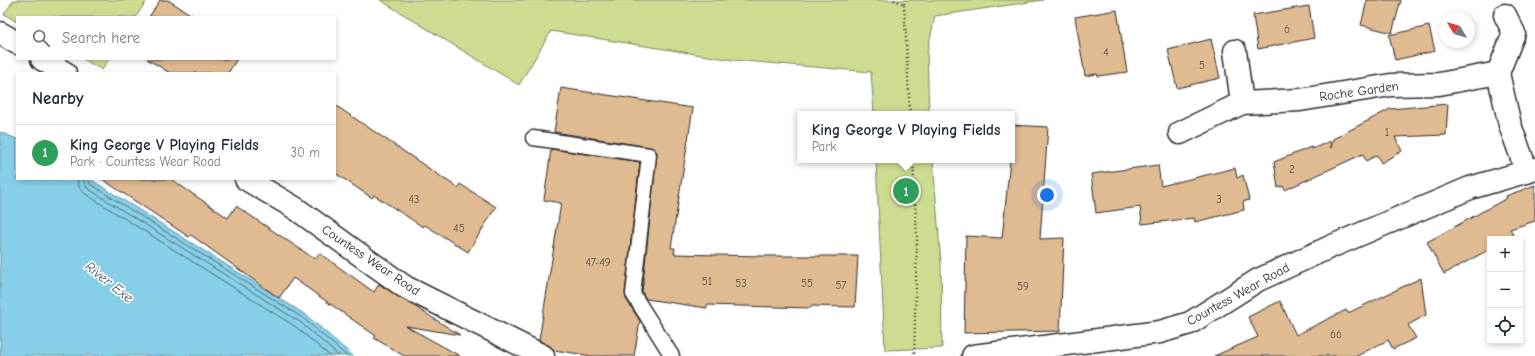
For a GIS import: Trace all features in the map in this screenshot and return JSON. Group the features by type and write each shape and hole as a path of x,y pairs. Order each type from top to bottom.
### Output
{"street":[{"path":"1505,15 1514,33 1498,73 1510,125 1531,170"},
{"path":"0,32 16,42"},
{"path":"1235,51 1242,103"},
{"path":"44,60 63,72"},
{"name":"Roche Garden","path":"1180,133 1242,103 1300,100 1391,85 1439,84 1498,73"},
{"name":"Countess Wear Road","path":"972,356 1160,332 1190,323 1258,280 1330,247 1470,188 1531,170"},
{"name":"Countess Wear Road","path":"248,180 295,208 405,287 543,356"}],"lane":[{"path":"533,138 649,155 633,294 672,356"}],"path":[{"path":"894,0 904,4"},
{"path":"904,0 910,111"},
{"path":"913,163 917,238 914,356"}],"green space":[{"path":"14,0 147,0 137,16 16,16 16,21 4,14"},
{"path":"380,0 1043,0 935,16 927,53 929,111 874,111 871,72 733,60 551,31 519,85"},
{"path":"85,60 108,60 102,70"},
{"path":"876,163 933,163 941,264 942,348 885,350"}],"water":[{"name":"River Exe","path":"0,132 16,139 16,180 92,180 306,315 353,356 0,356"}],"building":[{"path":"160,0 168,0 193,16 150,16"},
{"path":"1367,0 1401,0 1392,33 1361,25"},
{"path":"1309,6 1314,38 1258,49 1253,15"},
{"path":"1117,10 1127,72 1098,76 1097,74 1085,76 1075,17"},
{"path":"1429,26 1435,51 1395,60 1389,35"},
{"path":"1211,39 1220,78 1177,88 1168,50"},
{"path":"149,60 236,60 229,72 168,72"},
{"path":"561,88 693,108 671,248 675,248 674,254 858,256 855,307 811,306 811,308 707,305 707,308 646,299 642,292 657,152 650,147 554,132"},
{"path":"1448,104 1446,135 1395,137 1402,151 1381,163 1377,155 1366,161 1363,154 1285,190 1283,186 1278,188 1274,162 1330,141 1331,148 1333,139 1390,109"},
{"path":"336,106 458,188 460,184 496,207 468,252 425,225 423,227 374,195 372,198 336,174"},
{"path":"1015,125 1048,127 1040,239 1064,238 1060,331 964,333 966,236 1002,238 1010,163 1015,163"},
{"path":"551,149 640,162 625,293 626,299 640,321 634,356 592,356 554,350 539,340 561,203 544,200"},
{"path":"1158,165 1161,186 1235,168 1237,178 1243,175 1249,200 1243,202 1244,210 1195,222 1194,218 1142,224 1140,207 1096,213 1091,174"},
{"path":"104,180 172,180 228,218 236,206 315,259 319,253 374,292 379,284 460,335 406,326 460,356 404,356 374,338 376,336 293,278 279,298 191,235 189,237"},
{"path":"1535,185 1535,221 1510,229 1514,236 1487,236 1487,251 1444,274 1427,242 1507,198 1506,196"},
{"path":"1421,278 1426,315 1408,325 1416,338 1393,349 1388,340 1357,356 1214,356 1258,337 1248,317 1280,301 1296,335 1346,310 1348,313"}],"place":[{"name":"King George V Playing Fields","path":"906,191"}]}
